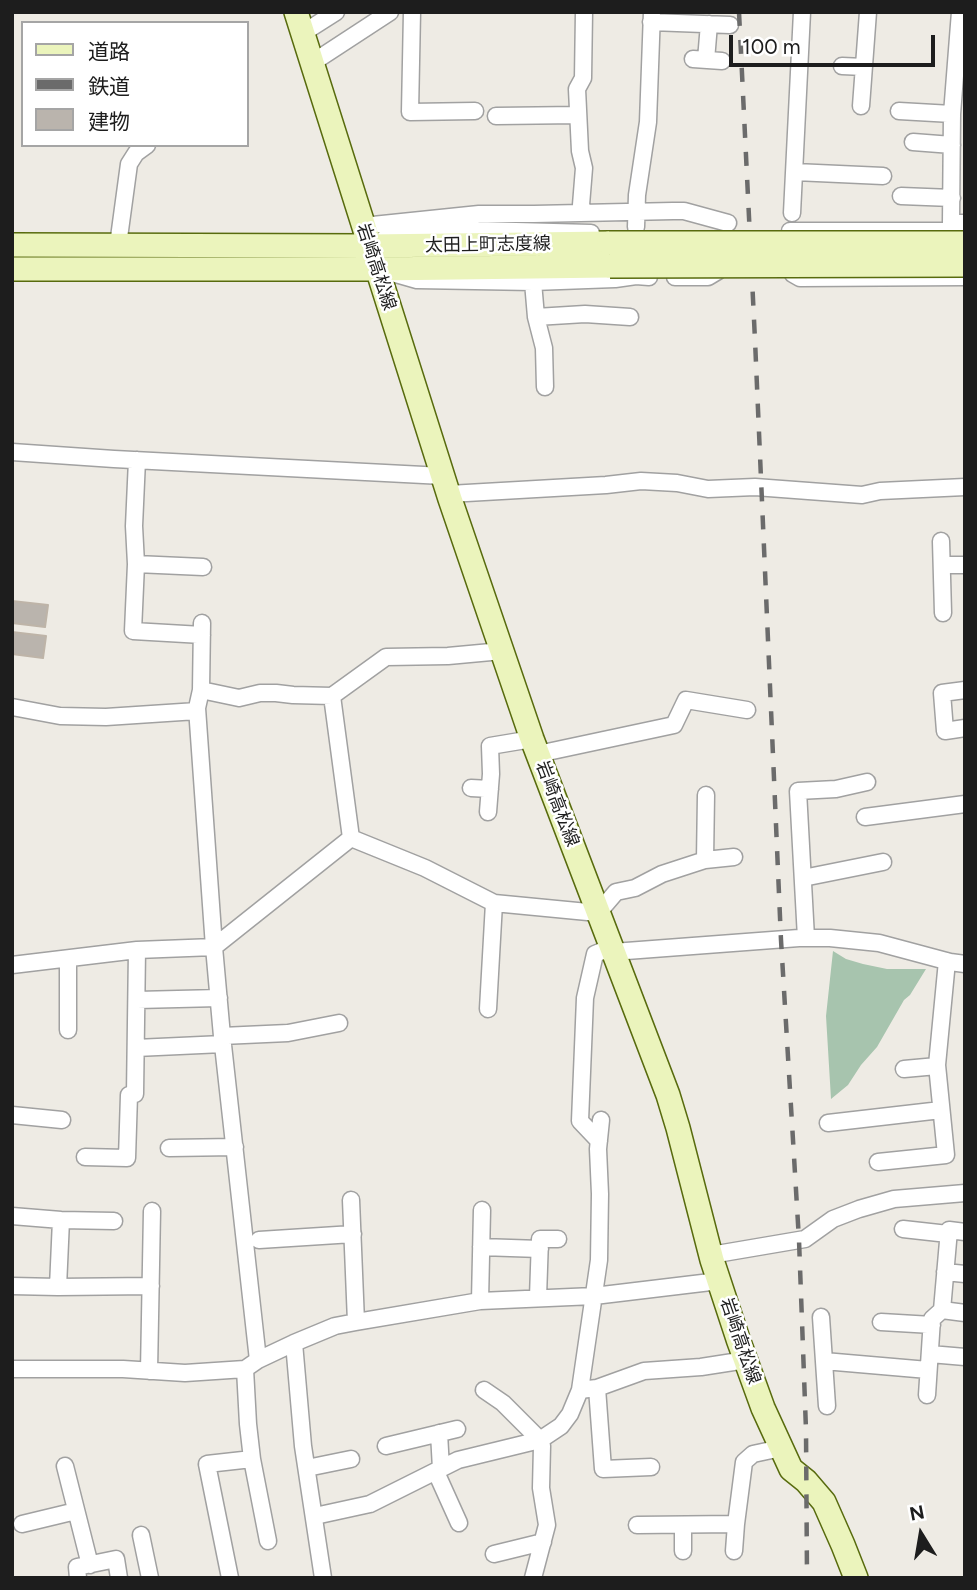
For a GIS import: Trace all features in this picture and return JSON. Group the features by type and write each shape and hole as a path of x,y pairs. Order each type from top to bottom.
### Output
{"main road":[{"name":"岩崎高松線","path":"299,23 446,485 502,651 535,746 668,1095 711,1255 763,1408 791,1469 806,1481 824,1502 856,1578"},
{"name":"太田上町志度線","path":"12,245 118,245 366,236 964,249"},
{"name":"太田上町志度線","path":"12,269 610,266 964,249"}],"street":[{"path":"299,23 336,12"},
{"path":"312,63 390,12"},
{"path":"412,12 410,112 475,111"},
{"path":"584,12 583,78 577,89 580,151 584,168 581,205 584,213"},
{"path":"792,213 802,12"},
{"path":"861,106 868,12"},
{"path":"960,12 952,114 956,139 951,223 964,249"},
{"path":"636,219 648,122 652,17 730,25"},
{"path":"707,60 709,24"},
{"path":"842,66 864,67"},
{"path":"899,111 952,114"},
{"path":"496,116 578,115"},
{"path":"913,142 956,139"},
{"path":"118,245 129,164 136,153 144,147"},
{"path":"795,172 883,176"},
{"path":"901,196 951,198"},
{"path":"366,236 479,214 584,213 636,219 684,211 728,223"},
{"path":"366,236 406,230 478,230 704,232 719,239 718,271 708,277 636,274 615,279 533,282 417,281 377,269"},
{"path":"790,231 964,249 800,278 793,274 790,231"},
{"path":"533,282 536,317 544,348 545,387"},
{"path":"536,317 586,314 630,317"},
{"path":"12,452 446,485 606,485 641,481 708,489 755,487 862,495 880,491 965,487"},
{"path":"137,460 132,631 202,629 201,690 197,711 214,947 235,1147 252,1365 247,1424 268,1541"},
{"path":"942,541 943,613"},
{"path":"136,564 203,567"},
{"path":"942,565 965,565"},
{"path":"201,690 239,698 260,693 332,696 386,657 448,656 502,651"},
{"path":"965,690 942,693 945,731 965,728"},
{"path":"332,696 351,838"},
{"path":"488,812 490,746 535,746 674,725 687,700 747,710"},
{"path":"12,708 60,716 106,717 197,711"},
{"path":"806,938 798,791 836,789 867,782"},
{"path":"471,788 490,789"},
{"path":"705,860 706,795"},
{"path":"865,817 965,804"},
{"path":"351,838 425,868 494,904 598,913 616,892 635,888 662,874 705,860 734,857"},
{"path":"12,965 137,950 214,947 351,838"},
{"path":"803,878 883,862"},
{"path":"488,1009 494,904"},
{"path":"599,1140 580,1121 585,998 594,954 612,950 830,938 878,943 965,964"},
{"path":"85,1157 127,1158 130,1095 135,1094 137,950"},
{"path":"68,959 68,1030"},
{"path":"878,1162 946,1155 937,1066 947,961"},
{"path":"137,1000 219,998"},
{"path":"136,1048 288,1033 338,1023"},
{"path":"904,1069 937,1066"},
{"path":"828,1123 942,1110"},
{"path":"12,1115 62,1120"},
{"path":"315,1516 370,1504 458,1460 540,1440 561,1426 570,1414 580,1390 600,1260 601,1120"},
{"path":"169,1148 235,1147"},
{"path":"711,1255 805,1239 833,1219 894,1199 965,1193"},
{"path":"352,1200 356,1322"},
{"path":"480,1301 482,1210"},
{"path":"149,1371 152,1211"},
{"path":"12,1216 114,1221"},
{"path":"58,1287 61,1220"},
{"path":"903,1229 957,1233 945,1272 942,1310 932,1319 927,1395"},
{"path":"259,1240 353,1234"},
{"path":"538,1297 540,1239 558,1238"},
{"path":"481,1247 540,1249"},
{"path":"945,1272 965,1274"},
{"path":"12,1369 185,1373 252,1365 335,1326 356,1322 480,1301 594,1296 719,1281"},
{"path":"12,1286 151,1286"},
{"path":"942,1310 965,1313"},
{"path":"821,1317 827,1406"},
{"path":"881,1322 932,1325"},
{"path":"294,1343 303,1446 323,1578"},
{"path":"824,1361 929,1362 965,1357"},
{"path":"580,1390 597,1388 645,1371 746,1360"},
{"path":"597,1388 603,1469 651,1467"},
{"path":"484,1390 503,1403 540,1440 542,1446 541,1488 547,1525 533,1578"},
{"path":"386,1446 457,1429"},
{"path":"439,1433 438,1471 460,1523"},
{"path":"734,1551 744,1462 752,1454 781,1448"},
{"path":"230,1578 207,1464 252,1459"},
{"path":"307,1468 351,1459"},
{"path":"65,1465 76,1511 84,1572 116,1559 119,1578"},
{"path":"22,1524 76,1511"},
{"path":"637,1525 736,1524"},
{"path":"683,1525 683,1550"},
{"path":"141,1535 150,1578"},
{"path":"494,1554 543,1542"}],"green space":[{"path":"833,951 846,959 887,969 926,969 904,1000 877,1047 848,1085 831,1099 826,1016"}],"building":[{"path":"12,601 48,605 45,627 12,623"},
{"path":"12,632 46,636 43,658 12,654"}],"railway":[{"path":"739,12 781,940 799,1240 806,1430 807,1578"}]}
